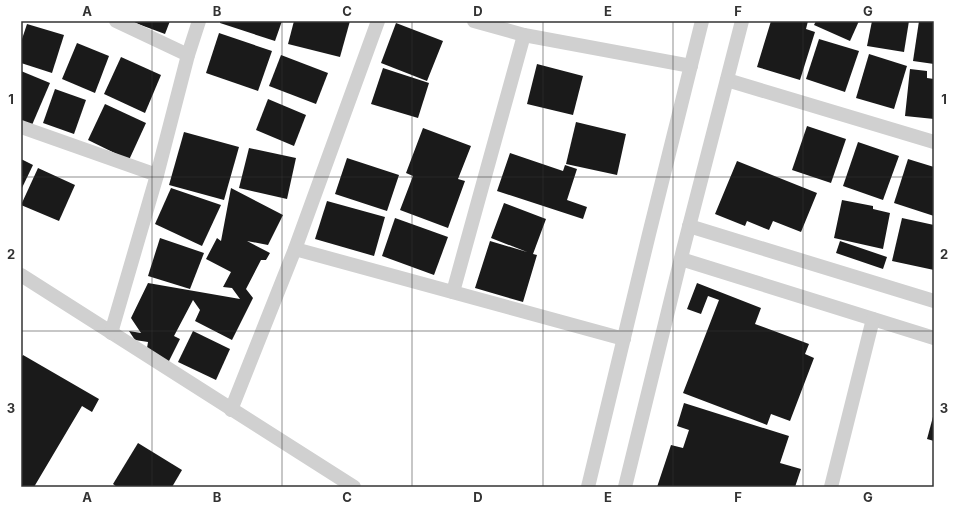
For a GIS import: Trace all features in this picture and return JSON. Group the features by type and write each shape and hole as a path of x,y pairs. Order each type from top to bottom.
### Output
{"street":[{"path":"116,21 188,56"},
{"path":"111,333 157,175 188,56 199,21"},
{"path":"231,410 295,249 378,21"},
{"path":"474,21 524,35 691,66"},
{"path":"588,487 702,21"},
{"path":"625,487 689,226 742,21"},
{"path":"453,292 524,35"},
{"path":"727,80 934,142"},
{"path":"21,127 157,175"},
{"path":"689,226 934,301"},
{"path":"295,249 624,339"},
{"path":"681,258 934,338"},
{"path":"21,275 354,487"},
{"path":"832,487 873,319"}],"building":[{"path":"130,21 170,21 165,34"},
{"path":"220,21 282,21 275,41 220,23"},
{"path":"294,21 350,21 340,57 288,44"},
{"path":"771,21 808,21 806,29 815,32 800,80 757,67"},
{"path":"816,21 859,21 850,41 814,25"},
{"path":"872,21 909,21 904,52 867,46"},
{"path":"919,21 934,21 934,64 913,61"},
{"path":"396,23 443,41 427,81 381,63"},
{"path":"27,24 64,35 52,73 21,63 21,42"},
{"path":"219,33 272,51 258,91 206,73"},
{"path":"819,39 859,51 845,92 806,79"},
{"path":"77,43 109,56 95,93 62,79"},
{"path":"869,54 907,66 894,109 856,98"},
{"path":"281,55 328,73 316,104 269,86"},
{"path":"121,57 161,75 145,113 104,94"},
{"path":"537,64 583,76 573,115 527,104"},
{"path":"383,68 429,83 418,118 371,104"},
{"path":"910,69 927,71 927,78 934,79 934,119 905,116"},
{"path":"21,71 50,83 32,125 21,120"},
{"path":"55,89 86,100 74,134 43,123"},
{"path":"268,99 306,115 294,146 256,130"},
{"path":"105,104 146,123 129,160 88,140"},
{"path":"576,122 626,134 617,175 566,164"},
{"path":"807,126 846,139 831,183 792,170"},
{"path":"423,128 471,146 458,179 465,181 448,228 400,210 413,176 406,173"},
{"path":"184,132 239,147 224,200 169,185"},
{"path":"858,142 899,156 883,200 843,186"},
{"path":"249,148 296,158 287,199 239,188"},
{"path":"510,153 563,171 565,165 577,169 567,200 587,207 583,219 497,191"},
{"path":"347,158 399,175 387,211 335,194"},
{"path":"21,159 33,165 21,190"},
{"path":"908,159 934,167 934,216 894,203"},
{"path":"737,161 817,193 801,232 773,221 769,230 747,221 745,226 715,214"},
{"path":"38,168 75,185 59,221 21,205"},
{"path":"171,188 221,205 202,246 155,224"},
{"path":"231,188 283,215 268,245 247,241 270,253 266,260 261,260 246,289 253,298 232,340 195,321 200,310 193,300 174,336 180,339 167,365 146,354 148,342 135,340 129,331 141,333 131,318 148,283 240,299 232,288 223,287 231,272 206,259 217,238 221,241"},
{"path":"842,200 873,206 873,209 890,213 883,249 834,238"},
{"path":"327,201 385,217 374,256 315,239"},
{"path":"504,203 546,219 533,254 537,255 523,302 475,288 490,241 527,252 491,238"},
{"path":"395,218 448,237 434,275 382,256"},
{"path":"902,218 934,225 934,270 892,261"},
{"path":"160,238 204,253 190,289 148,276"},
{"path":"840,241 887,257 883,269 836,253"},
{"path":"697,283 761,308 755,324 809,344 805,354 814,358 790,421 771,414 767,425 683,393 719,300 708,296 701,314 687,309"},
{"path":"193,331 230,349 216,380 178,362"},
{"path":"23,355 99,399 92,412 82,406 34,487 21,487 21,358"},
{"path":"684,403 789,436 780,463 801,469 795,487 657,487 671,445 683,448 689,430 677,426"},
{"path":"934,413 934,441 927,439"},
{"path":"138,443 182,470 172,487 117,487 113,484"}]}
